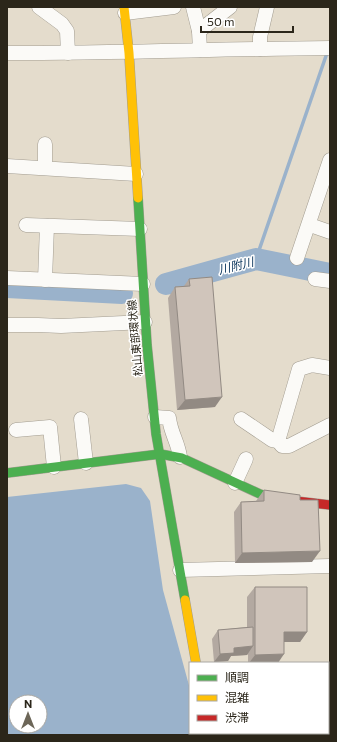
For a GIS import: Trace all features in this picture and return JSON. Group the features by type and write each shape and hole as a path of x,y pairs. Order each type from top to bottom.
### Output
{"main road":[{"name":"松山東部環状線","path":"125,10 129,53 145,322 155,417 196,662"},
{"path":"7,473 160,454 180,458 260,494 274,498 330,505"}],"street":[{"path":"39,7 62,24 68,31 68,53"},
{"path":"125,10 174,7"},
{"path":"193,7 199,31 200,50"},
{"path":"199,31 230,7"},
{"path":"260,49 260,37 267,7"},
{"path":"7,53 129,53 200,50 330,48"},
{"path":"45,144 45,168"},
{"path":"298,258 330,160"},
{"path":"7,166 136,174"},
{"path":"26,225 140,229"},
{"path":"310,225 330,232"},
{"path":"45,280 47,226"},
{"path":"7,278 143,284"},
{"path":"316,279 330,281"},
{"path":"7,325 38,324 61,326 145,322"},
{"path":"278,441 299,369 312,365 330,368"},
{"path":"155,417 169,418 170,432 178,445 180,458"},
{"path":"81,419 86,463"},
{"path":"241,419 272,440 278,441 282,446 289,446 330,425"},
{"path":"16,430 50,427 54,467"},
{"path":"235,483 246,459"},
{"path":"180,570 330,566"}],"water":[{"path":"126,484 141,488 150,501 163,590 189,685 189,734 193,735 7,735 7,497"}],"building":[{"path":"212,277 222,397 185,400 175,287 190,286 189,279"},
{"path":"264,490 300,495 300,500 318,500 320,551 242,553 241,502 264,501"},
{"path":"255,587 307,587 307,632 284,632 284,654 255,655"},
{"path":"253,627 253,646 234,648 234,653 220,654 218,630"},
{"path":"330,720 330,735 322,735 329,734"}],"waterway":[{"path":"256,259 327,53"},
{"name":"川附川","path":"166,284 256,259 330,274"},
{"name":"川附川","path":"7,287 122,293"}],"traffic: fast":[{"path":"138,198 147,345 156,434 185,600"},
{"path":"7,473 160,454 182,458 267,496"}],"traffic: slow":[{"path":"124,7 129,53 138,198"},
{"path":"185,600 196,662"}],"traffic: jam":[{"path":"267,496 330,505"}]}
